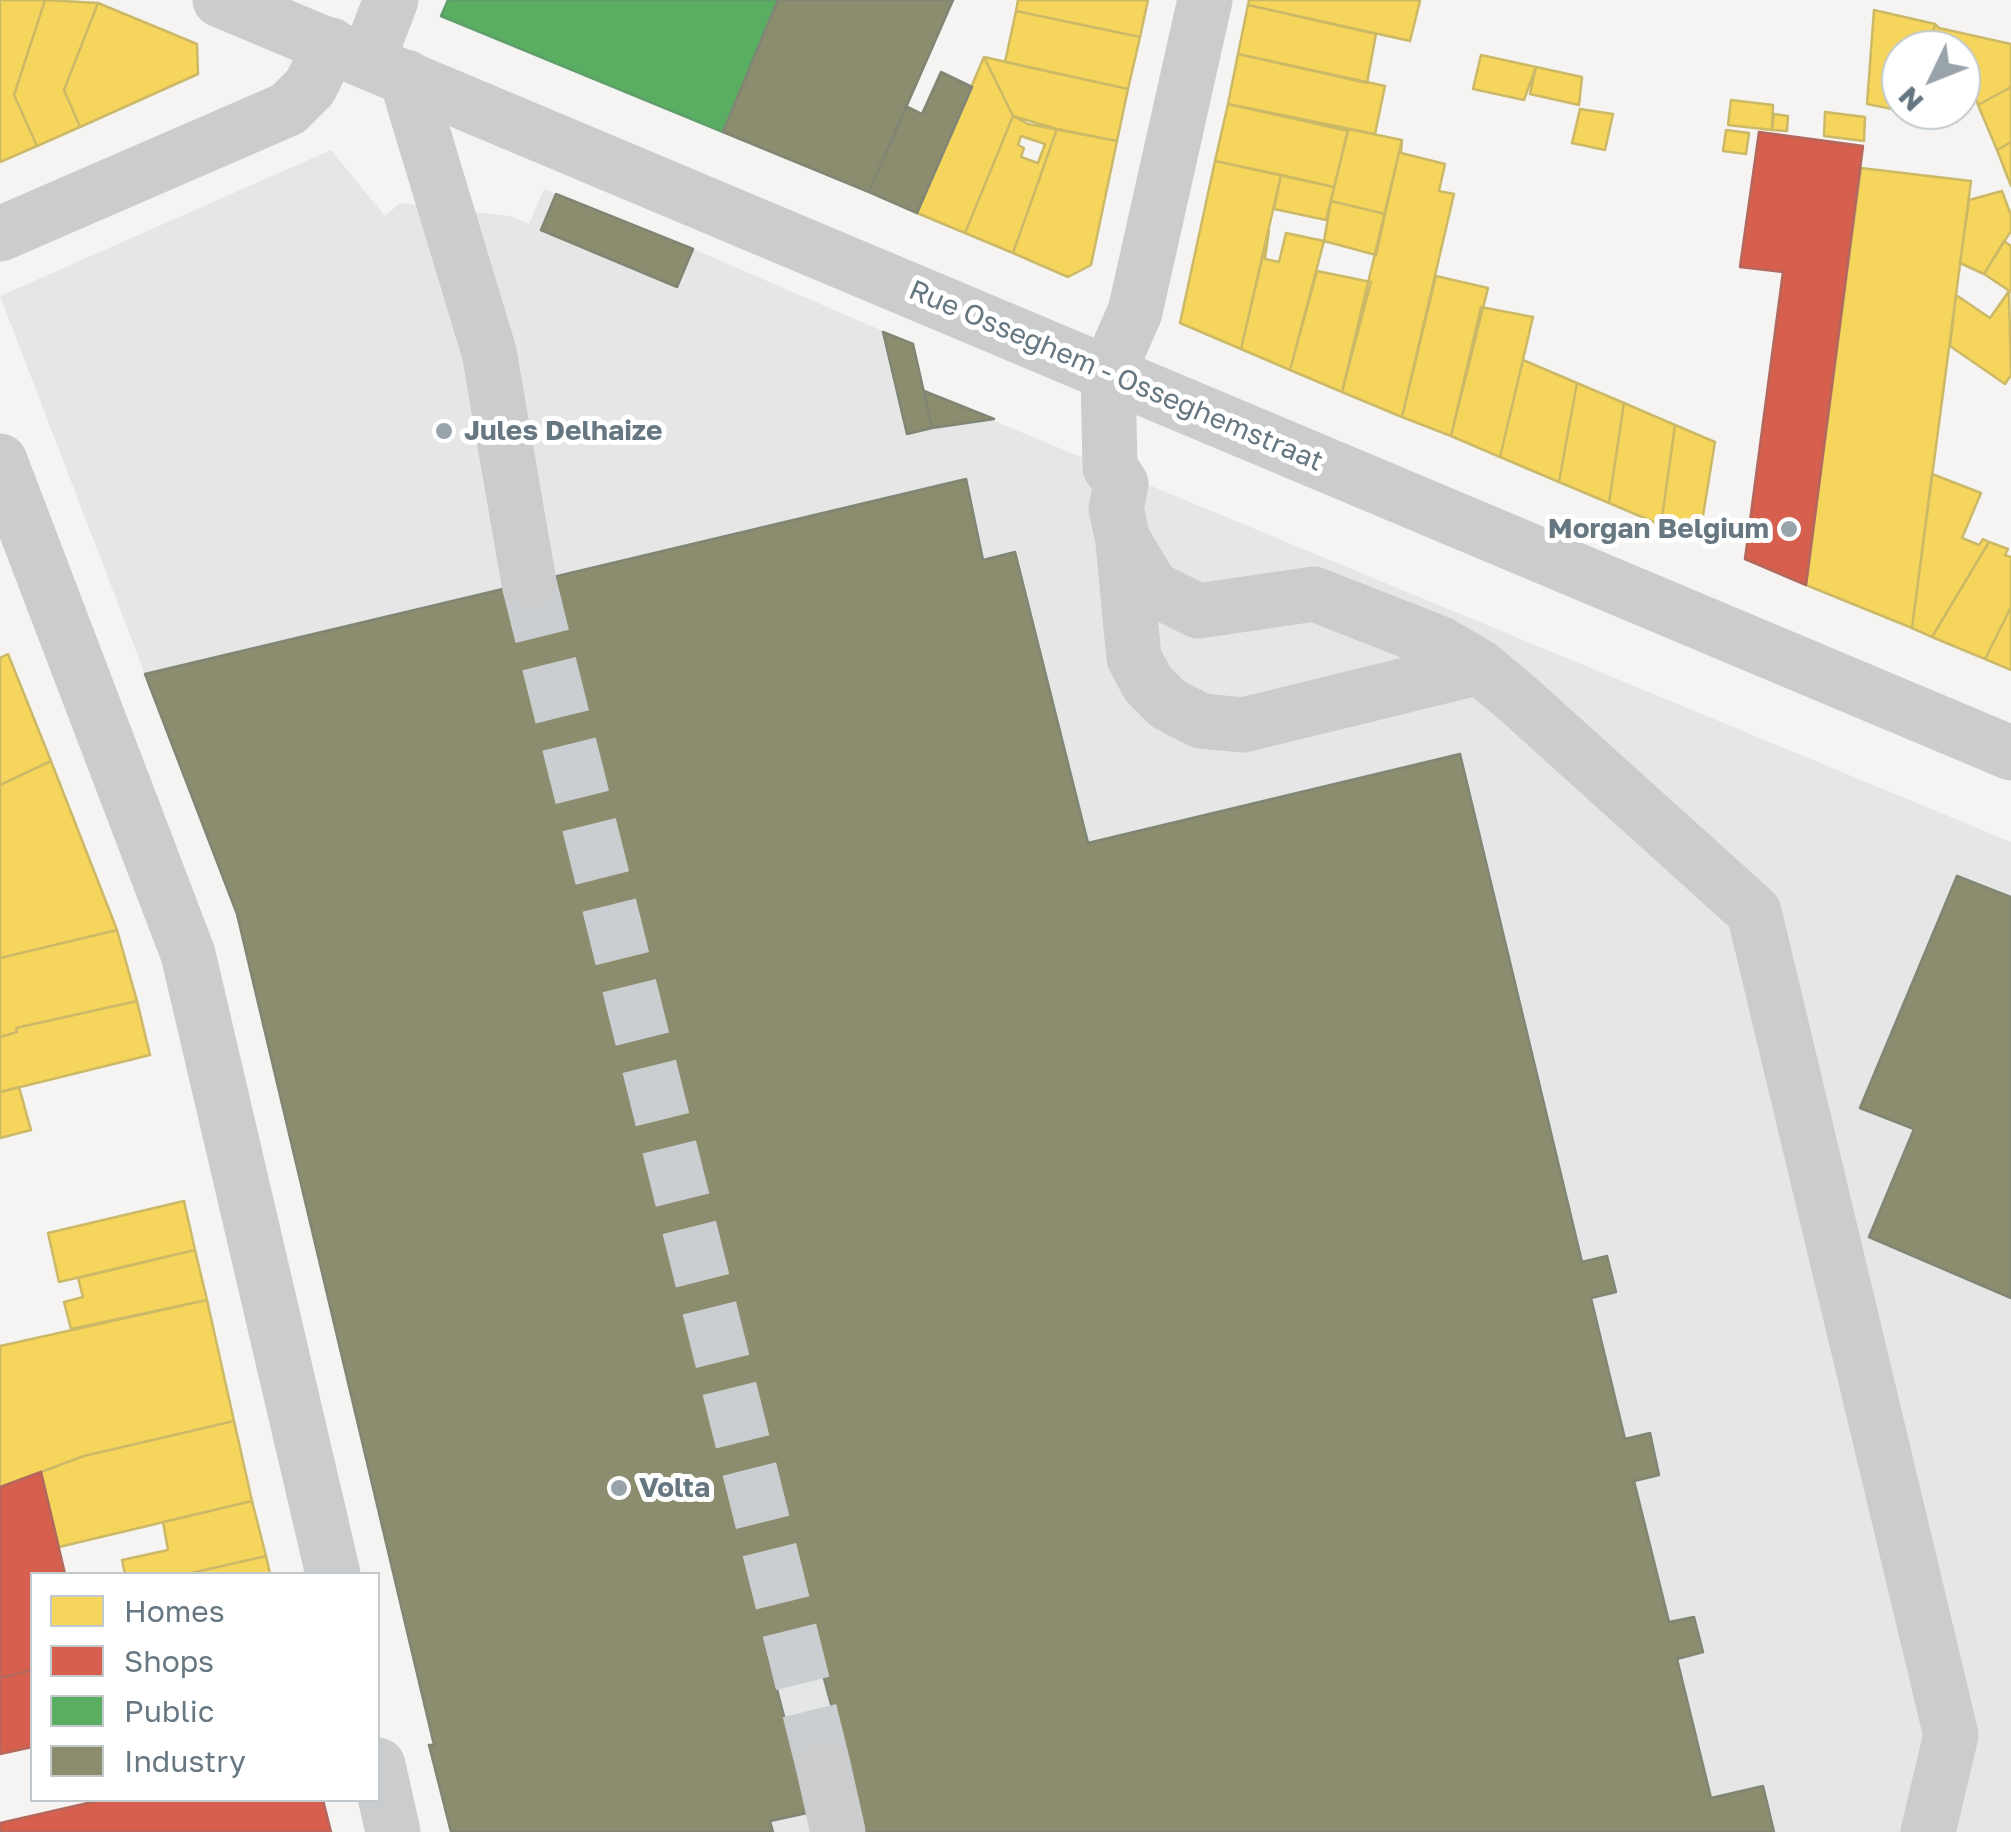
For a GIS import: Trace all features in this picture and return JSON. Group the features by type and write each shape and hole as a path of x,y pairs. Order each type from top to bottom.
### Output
{"street":[{"name":"Rue Osseghem - Osseghemstraat","path":"220,0 2011,753"},
{"path":"392,0 368,61 488,352 529,583"},
{"path":"1205,0 1135,312 1108,372 1110,468 1121,484 1116,510 1123,540 1134,658 1148,684 1168,704 1201,721 1243,726 1460,655"},
{"path":"0,234 288,108 310,87 368,61"},
{"path":"0,462 188,954 333,1572"},
{"path":"1123,540 1152,588 1162,651 1170,666 1186,683 1211,693 1460,655"},
{"path":"1152,588 1198,610 1314,594 1460,655 1754,912 1951,1735 1928,1832"},
{"path":"822,1766 838,1832"},
{"path":"380,1774 393,1832"}],"shaded area":[{"path":"331,150 385,216 400,203 510,216 529,224 544,189 693,249 913,344 924,392 2011,842 2011,1832 451,1832 429,1745 434,1744 237,914 0,296"}],"building: Homes":[{"path":"0,0 45,0 14,95 37,146 0,162"},
{"path":"45,0 98,3 64,90 80,127 37,146 14,95"},
{"path":"1018,0 1148,0 1140,37 1016,11"},
{"path":"1249,0 1420,1 1410,41 1248,5"},
{"path":"98,3 197,44 198,74 80,127 64,90"},
{"path":"1248,5 1376,34 1367,83 1238,54"},
{"path":"1874,10 1935,24 1934,30 1881,30 1881,107 1867,104"},
{"path":"1016,11 1140,37 1128,89 1005,62"},
{"path":"1981,37 2011,44 2011,87 1981,103"},
{"path":"1238,54 1385,86 1375,134 1228,104"},
{"path":"1481,55 1536,67 1524,100 1473,89"},
{"path":"984,57 1013,116 965,233 917,213"},
{"path":"984,57 1128,89 1117,141 1028,124 1013,116"},
{"path":"1536,67 1582,77 1579,105 1530,94"},
{"path":"2011,87 2011,142 1997,150 1981,112 1981,103"},
{"path":"1731,100 1773,105 1772,130 1728,125"},
{"path":"1228,104 1348,131 1334,187 1215,161"},
{"path":"1580,109 1613,114 1605,150 1572,143"},
{"path":"1825,112 1865,117 1864,141 1824,136"},
{"path":"1774,114 1788,116 1787,131 1772,130"},
{"path":"1013,116 1057,129 1013,253 965,233","holes":["1021,136 1045,144 1038,163 1021,157"]},
{"path":"1057,129 1117,141 1091,265 1068,277 1013,253"},
{"path":"1348,129 1402,140 1385,214 1331,201"},
{"path":"1726,130 1749,133 1746,154 1723,151"},
{"path":"1402,140 1401,153 1445,164 1439,191 1454,194 1402,417 1342,392"},
{"path":"2011,142 2011,186 1997,150"},
{"path":"1215,161 1281,175 1241,349 1180,323"},
{"path":"1861,168 1971,181 1912,628 1806,585"},
{"path":"1281,175 1334,187 1326,220 1274,209"},
{"path":"2002,191 2011,215 2011,231 1984,274 1960,263 1969,200"},
{"path":"1331,201 1385,214 1376,255 1324,241"},
{"path":"1269,230 1265,259 1279,262 1286,233 1324,241 1290,370 1241,349"},
{"path":"2004,241 2011,246 2011,292 1984,274"},
{"path":"1317,271 1371,282 1342,392 1290,370"},
{"path":"1436,276 1488,288 1451,436 1402,417"},
{"path":"2009,291 2011,375 2005,384 1950,346 1956,295 1990,318"},
{"path":"1481,307 1533,317 1500,457 1451,436"},
{"path":"1523,360 1577,383 1559,482 1500,457"},
{"path":"1577,383 1624,403 1609,503 1559,482"},
{"path":"1624,403 1675,425 1661,525 1609,503"},
{"path":"1675,425 1715,442 1699,540 1661,525"},
{"path":"1932,474 1981,493 1962,538 1979,545 1983,539 1989,542 1932,637 1912,628"},
{"path":"1989,542 2008,549 2005,555 2011,557 2011,607 1985,659 1932,637"},
{"path":"2011,607 2011,670 1985,659"},
{"path":"8,654 51,761 0,785 0,658"},
{"path":"51,761 117,930 0,958 0,785"},
{"path":"117,930 137,1001 16,1028 17,1032 0,1037 0,958"},
{"path":"137,1001 150,1055 0,1092 0,1037 17,1032 16,1028"},
{"path":"19,1087 31,1130 0,1138 0,1092"},
{"path":"184,1201 195,1250 59,1282 48,1233"},
{"path":"195,1250 207,1300 71,1329 64,1302 83,1297 78,1278"},
{"path":"207,1300 234,1421 84,1456 0,1487 0,1346"},
{"path":"234,1421 252,1501 59,1547 41,1472 84,1456"},
{"path":"252,1501 266,1556 196,1572 125,1572 122,1560 168,1550 163,1522"},
{"path":"266,1556 270,1572 196,1572"}],"building: Shops":[{"path":"1759,132 1863,146 1806,585 1745,559 1783,272 1740,267"},
{"path":"41,1472 65,1572 30,1572 30,1670 0,1678 0,1487"},
{"path":"30,1670 30,1747 0,1754 0,1678"},
{"path":"92,1802 324,1802 331,1832 0,1832 0,1823"}],"building: Public":[{"path":"448,0 778,0 723,132 441,16"}],"building: Industry":[{"path":"778,0 953,0 869,192 723,132"},
{"path":"941,72 972,87 917,213 869,192 906,106 922,114"},
{"path":"556,194 693,249 677,287 541,230"},
{"path":"883,332 913,344 932,428 907,434"},
{"path":"924,391 994,419 932,428"},
{"path":"966,479 983,560 1015,552 1088,843 1460,754 1582,1262 1607,1256 1616,1292 1591,1298 1625,1439 1650,1433 1659,1475 1634,1481 1669,1622 1694,1617 1703,1652 1677,1659 1711,1798 1763,1786 1774,1832 861,1832 840,1750 795,1761 807,1813 770,1821 773,1832 451,1832 429,1745 434,1745 237,914 145,674","holes":["815,1646 834,1715 787,1728 769,1659"]},
{"path":"1957,876 2011,897 2011,1298 1869,1237 1914,1129 1860,1108"}],"tunnel":[{"path":"529,583 823,1765"}],"place":[{"name":"Jules Delhaize","path":"444,431"},
{"name":"Morgan Belgium","path":"1789,529"},
{"name":"Volta","path":"619,1488"}]}
